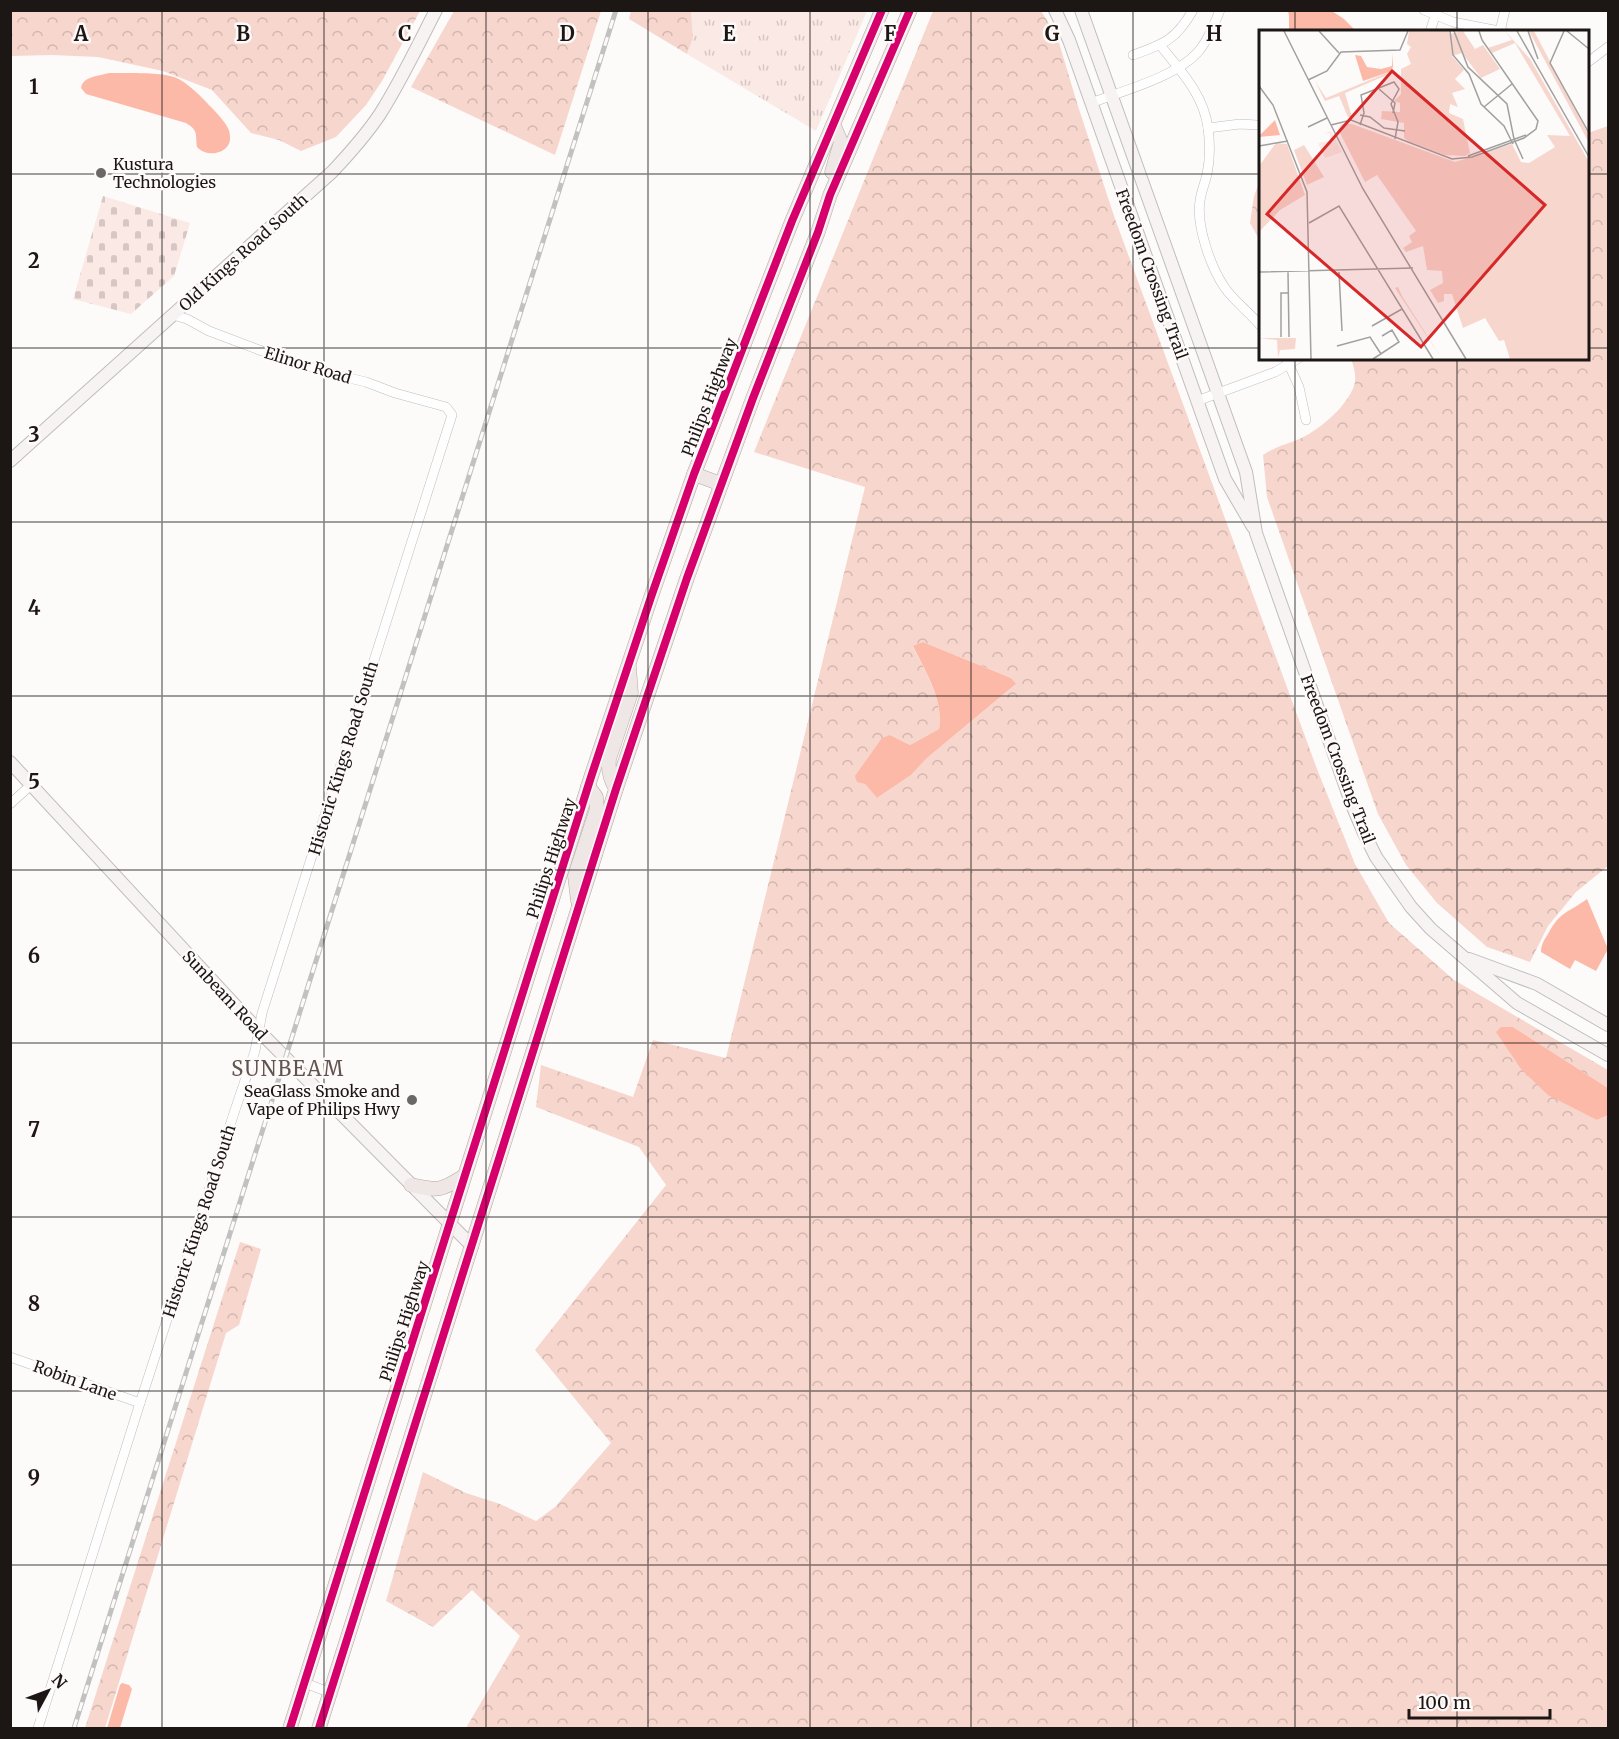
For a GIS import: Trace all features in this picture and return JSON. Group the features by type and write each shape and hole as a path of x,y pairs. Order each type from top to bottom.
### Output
{"main road":[{"name":"Philips Highway","path":"290,1728 628,662 694,474 792,222 882,10"},
{"path":"319,1728 616,789 681,596 830,195 910,10"},
{"path":"830,195 831,175 841,142 834,126"},
{"path":"694,474 721,484"},
{"path":"616,789 608,770 609,759 631,693 628,662"},
{"path":"579,906 575,876 597,809 596,797 588,786"},
{"path":"411,1185 431,1190 441,1189 464,1176"}],"street":[{"name":"Old Kings Road South","path":"10,461 300,201 345,157 379,115 436,10"},
{"name":"Freedom Crossing Trail","path":"1055,10 1069,40 1225,479 1256,533"},
{"name":"Freedom Crossing Trail","path":"1081,10 1246,472 1256,533 1278,597 1352,805 1376,857 1394,884 1431,929 1517,1003 1608,1055"},
{"path":"1133,55 1160,45 1173,37 1185,24 1193,10"},
{"path":"1091,103 1169,73 1193,57 1210,35 1220,10"},
{"path":"1424,10 1453,22 1497,30"},
{"path":"1502,30 1505,10"},
{"path":"1431,30 1435,16"},
{"path":"1160,45 1189,81 1198,98 1208,128 1207,173 1199,215 1215,271 1225,289 1259,324"},
{"path":"1589,61 1608,47"},
{"path":"1208,128 1240,124 1257,125"},
{"name":"Elinor Road","path":"173,315 262,351 446,407"},
{"path":"1197,401 1275,372 1288,362 1300,393 1306,420"},
{"name":"Historic Kings Road South","path":"38,1728 140,1403 255,1051 262,1013 452,415 446,407"},
{"name":"Sunbeam Road","path":"10,762 259,1031 472,1246"},
{"path":"10,804 31,785"},
{"name":"Freedom Crossing Trail","path":"1465,957 1538,984 1608,1025"},
{"name":"Robin Lane","path":"10,1357 140,1403"},
{"path":"305,1683 331,1693"}],"green space":[{"path":"10,11 420,11 382,81 366,105 336,137 301,151 279,140 251,133 212,90 163,71 98,57 11,56"},
{"path":"454,11 601,11 555,155 411,87"},
{"path":"631,11 691,11 693,38 687,54 629,19"},
{"path":"691,11 867,11 816,131 687,54 693,38"},
{"path":"933,11 1041,11 1057,36 1114,216 1317,769 1355,864 1389,923 1454,980 1608,1070 1608,1088 1513,1027 1597,1120 1608,1115 1608,1728 466,1728 520,1636 472,1590 433,1627 386,1601 423,1472 466,1493 500,1504 536,1521 555,1507 611,1443 535,1350 666,1185 639,1147 536,1107 541,1065 633,1097 653,1040 726,1058 865,487 754,452","holes":["923,642 1011,678 1015,685 927,758 911,775 877,798 865,784 890,735 910,745 939,729 940,718 936,697 913,647"]},
{"path":"1608,126 1608,866 1576,892 1548,926 1530,962 1487,947 1437,903 1406,865 1378,814 1267,497 1263,455 1305,436 1338,411 1345,403 1355,383 1351,360 1589,360 1589,133"},
{"path":"1259,184 1259,239 1250,223 1254,196"},
{"path":"103,196 190,223 174,276 131,314 73,299"},
{"path":"240,1242 261,1249 239,1325 226,1333 105,1728 85,1728"}],"shaded area":[{"path":"1288,11 1332,11 1355,30 1289,30"},
{"path":"109,73 161,74 174,77 195,91 218,115 230,132 230,142 223,150 207,153 197,147 195,131 186,123 86,94 81,88 88,79"},
{"path":"923,642 1011,678 1016,684 927,758 911,775 877,798 865,784 857,782 855,776 882,738 890,735 910,745 939,729 939,707 936,697 913,646"},
{"path":"1587,899 1608,949 1596,971 1575,960 1570,969 1541,952 1544,940 1556,921"},
{"path":"1501,1027 1513,1027 1608,1088 1608,1115 1597,1120 1548,1095 1521,1069 1496,1032"},
{"path":"122,1683 129,1685 132,1689 120,1728 107,1728 120,1685"}],"railway":[{"path":"74,1728 616,10"}],"cycle path":[{"path":"290,1728 591,777 651,597 694,474 792,221 882,10"},
{"path":"319,1728 616,789 687,578 830,195 910,10"}],"place":[{"name":"Kustura Technologies","path":"101,173"},
{"name":"SeaGlass Smoke and Vape of Philips Hwy","path":"412,1100"}],"district":[{"name":"SUNBEAM","path":"288,1068"}]}
